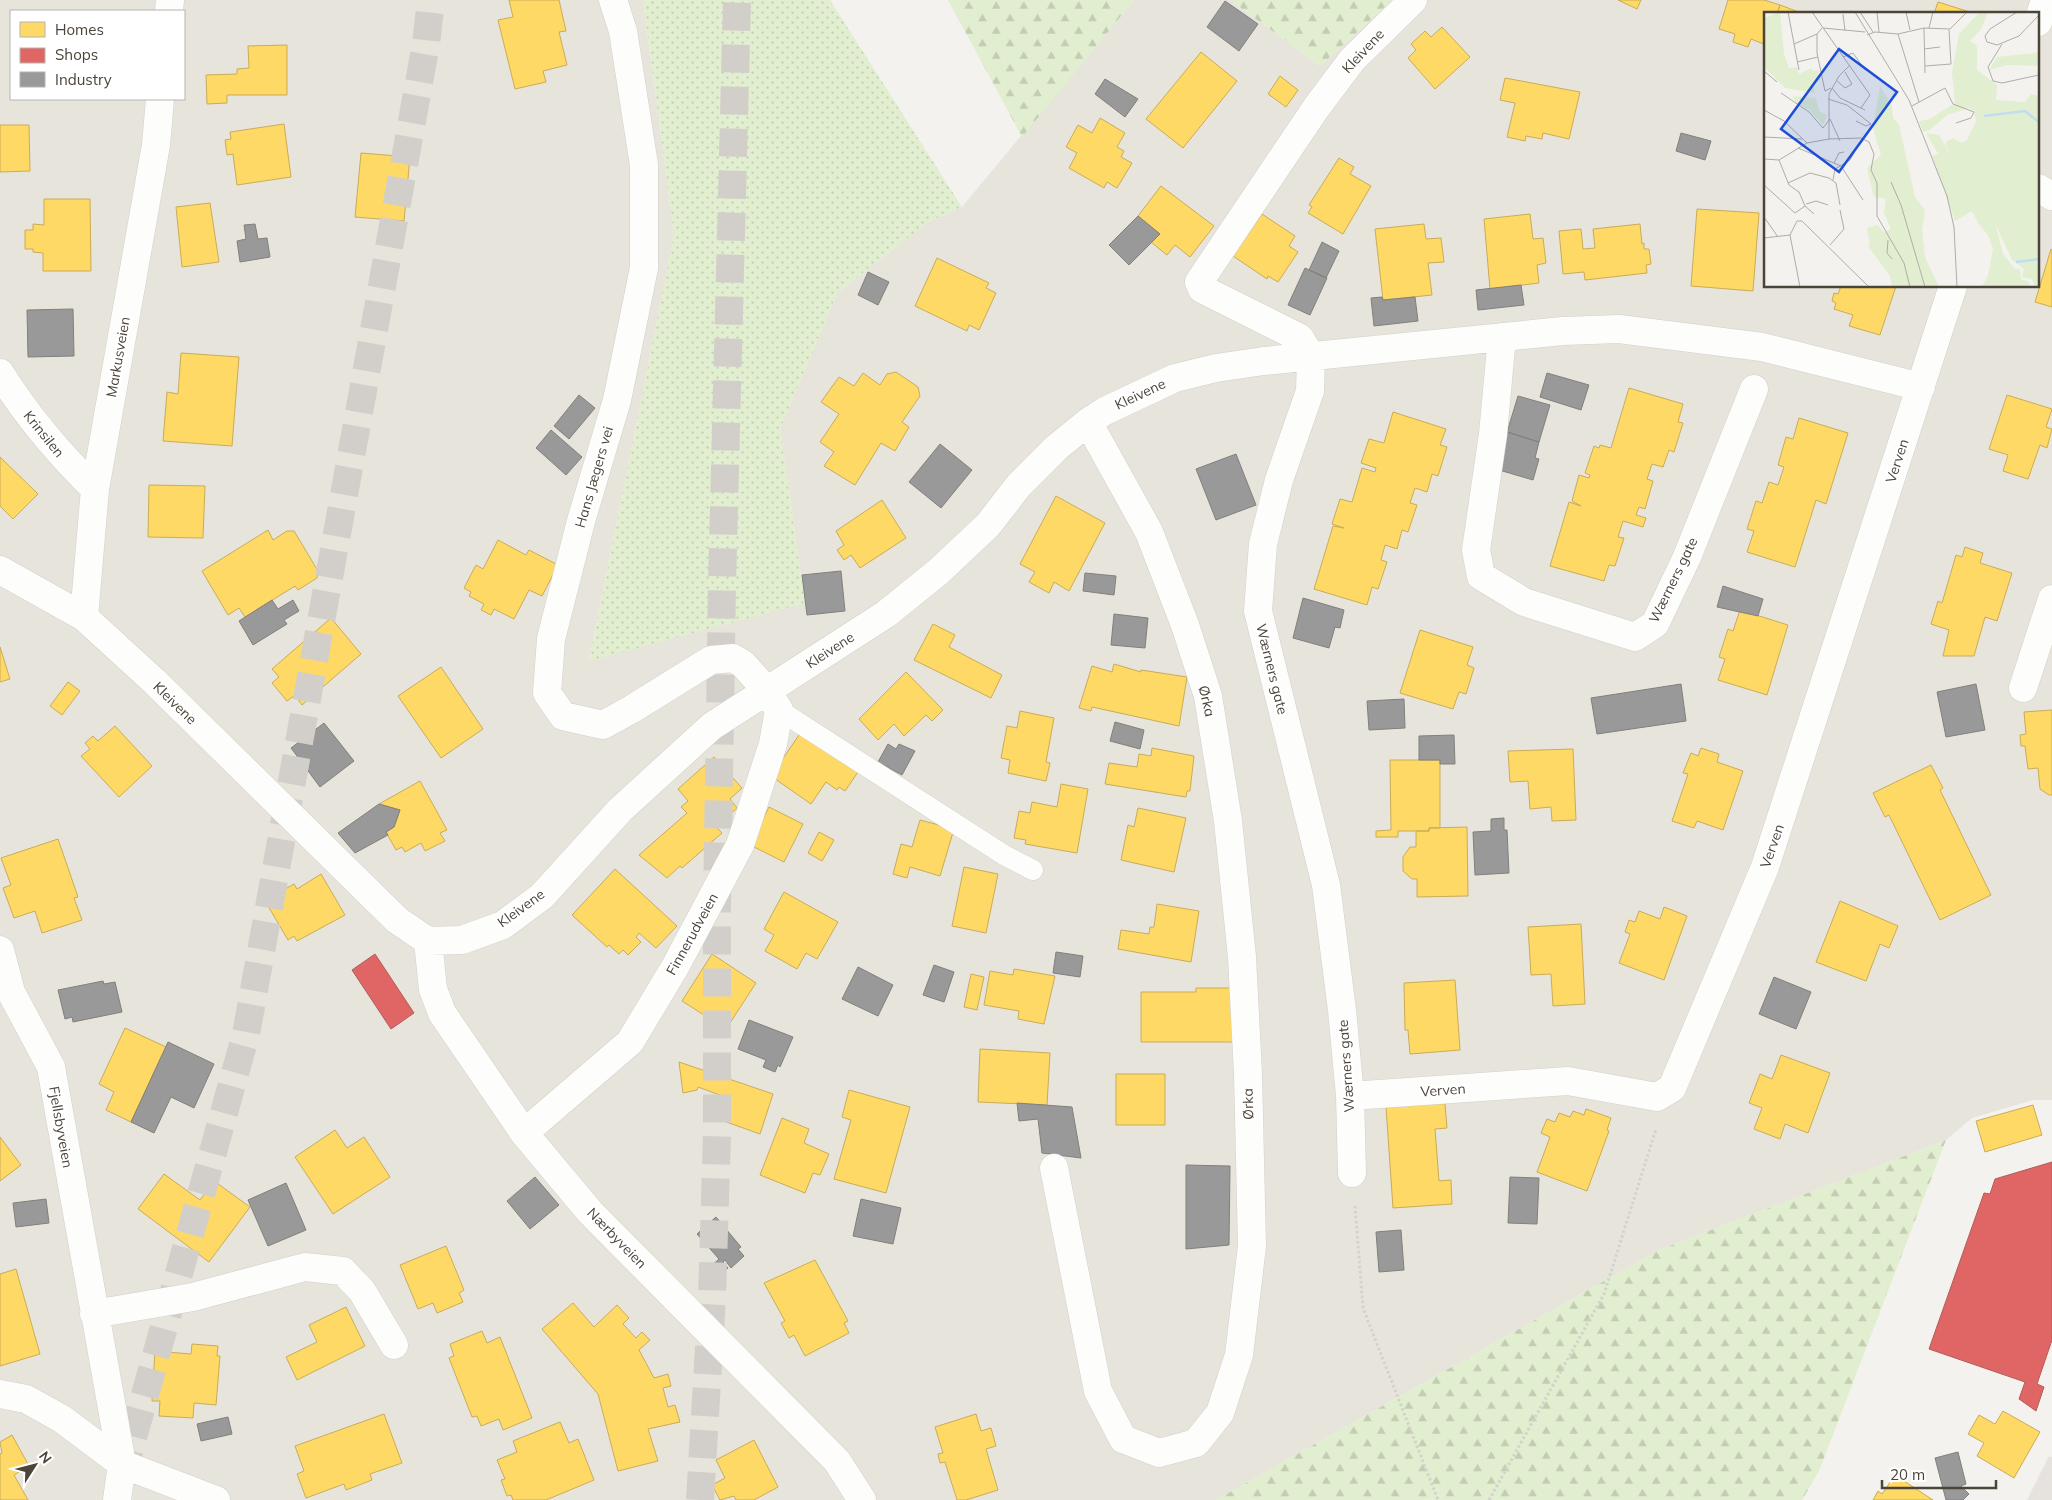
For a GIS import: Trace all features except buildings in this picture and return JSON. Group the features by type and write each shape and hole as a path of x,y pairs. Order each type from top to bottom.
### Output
{"street":[{"name":"Hans Jægers vei","path":"613,0 623,30 644,165 644,268 617,400 581,521 552,639 547,694 563,716 603,724 632,709 711,660 732,658 743,664 773,700"},
{"name":"Kleivene","path":"0,570 84,617 155,682 397,920 428,941 462,940 503,925 542,896 620,810 712,726 773,700 886,614 938,572 988,525 1019,486 1050,454 1097,416 1175,378 1216,368 1311,357 1300,338 1202,289 1199,282 1321,101 1352,60 1413,0"},
{"path":"2040,16 2045,0"},
{"name":"Markusveien","path":"84,617 95,489 156,145 160,100"},
{"path":"2040,189 2052,196"},
{"name":"Verven","path":"1350,1096 1568,1081 1657,1097 1672,1088 1766,867 1953,288"},
{"path":"1311,357 1563,331 1619,329 1762,347 1921,387"},
{"name":"Wærners gate","path":"1502,337 1493,434 1482,494 1476,550 1481,576 1524,602 1635,637 1654,624 1687,557 1754,389"},
{"name":"Wærners gate","path":"1311,357 1310,391 1279,480 1263,544 1258,611 1326,885 1342,1010 1350,1096 1352,1173"},
{"name":"Krinsilen","path":"0,374 14,396 61,456 95,489"},
{"name":"Ørka","path":"1054,1168 1098,1391 1106,1407 1123,1439 1159,1453 1196,1443 1220,1413 1239,1355 1252,1246 1242,957 1228,821 1208,696 1185,625 1149,532 1097,416"},
{"path":"2023,688 2052,599"},
{"name":"Finnerudveien","path":"524,1133 630,1042 674,966 740,845 773,744 773,700"},
{"name":"Nærbyveien","path":"428,941 434,989 442,1013 524,1133 590,1212 837,1461 862,1500"},
{"name":"Fjellsbyveien","path":"0,950 11,992 51,1067 122,1464 118,1500"},
{"path":"94,1314 193,1297 305,1267 343,1271 362,1291 394,1345"},
{"path":"0,1394 26,1399 55,1415 122,1464 216,1500"}],"lane":[{"path":"773,700 1004,855 1033,870"}],"path":[{"path":"1489,1500 1604,1294 1656,1130 1657,1097"},
{"path":"1352,1173 1363,1308 1438,1500"}],"shaded area":[{"path":"0,0 643,0 674,235 589,660 805,603 780,429 837,293 928,222 962,207 1134,0 1230,0 1320,66 1392,0 2052,0 2052,1100 2033,1100 1972,1118 1946,1140 1659,1250 1216,1500 0,1500"},
{"path":"2049,1456 2052,1457 2052,1500 2027,1500"}],"green space":[{"path":"643,0 830,0 962,207 928,222 837,293 780,429 805,603 589,661 674,235"},
{"path":"948,0 1134,0 1022,137"},
{"path":"1230,0 1392,0 1320,66"},
{"path":"1946,1140 1819,1471 1802,1500 1216,1500 1659,1250"}],"tunnel":[{"path":"122,1477 246,1034 426,44 431,0"},
{"path":"700,1500 712,1297 717,1134 717,906 722,584 737,0"}]}
